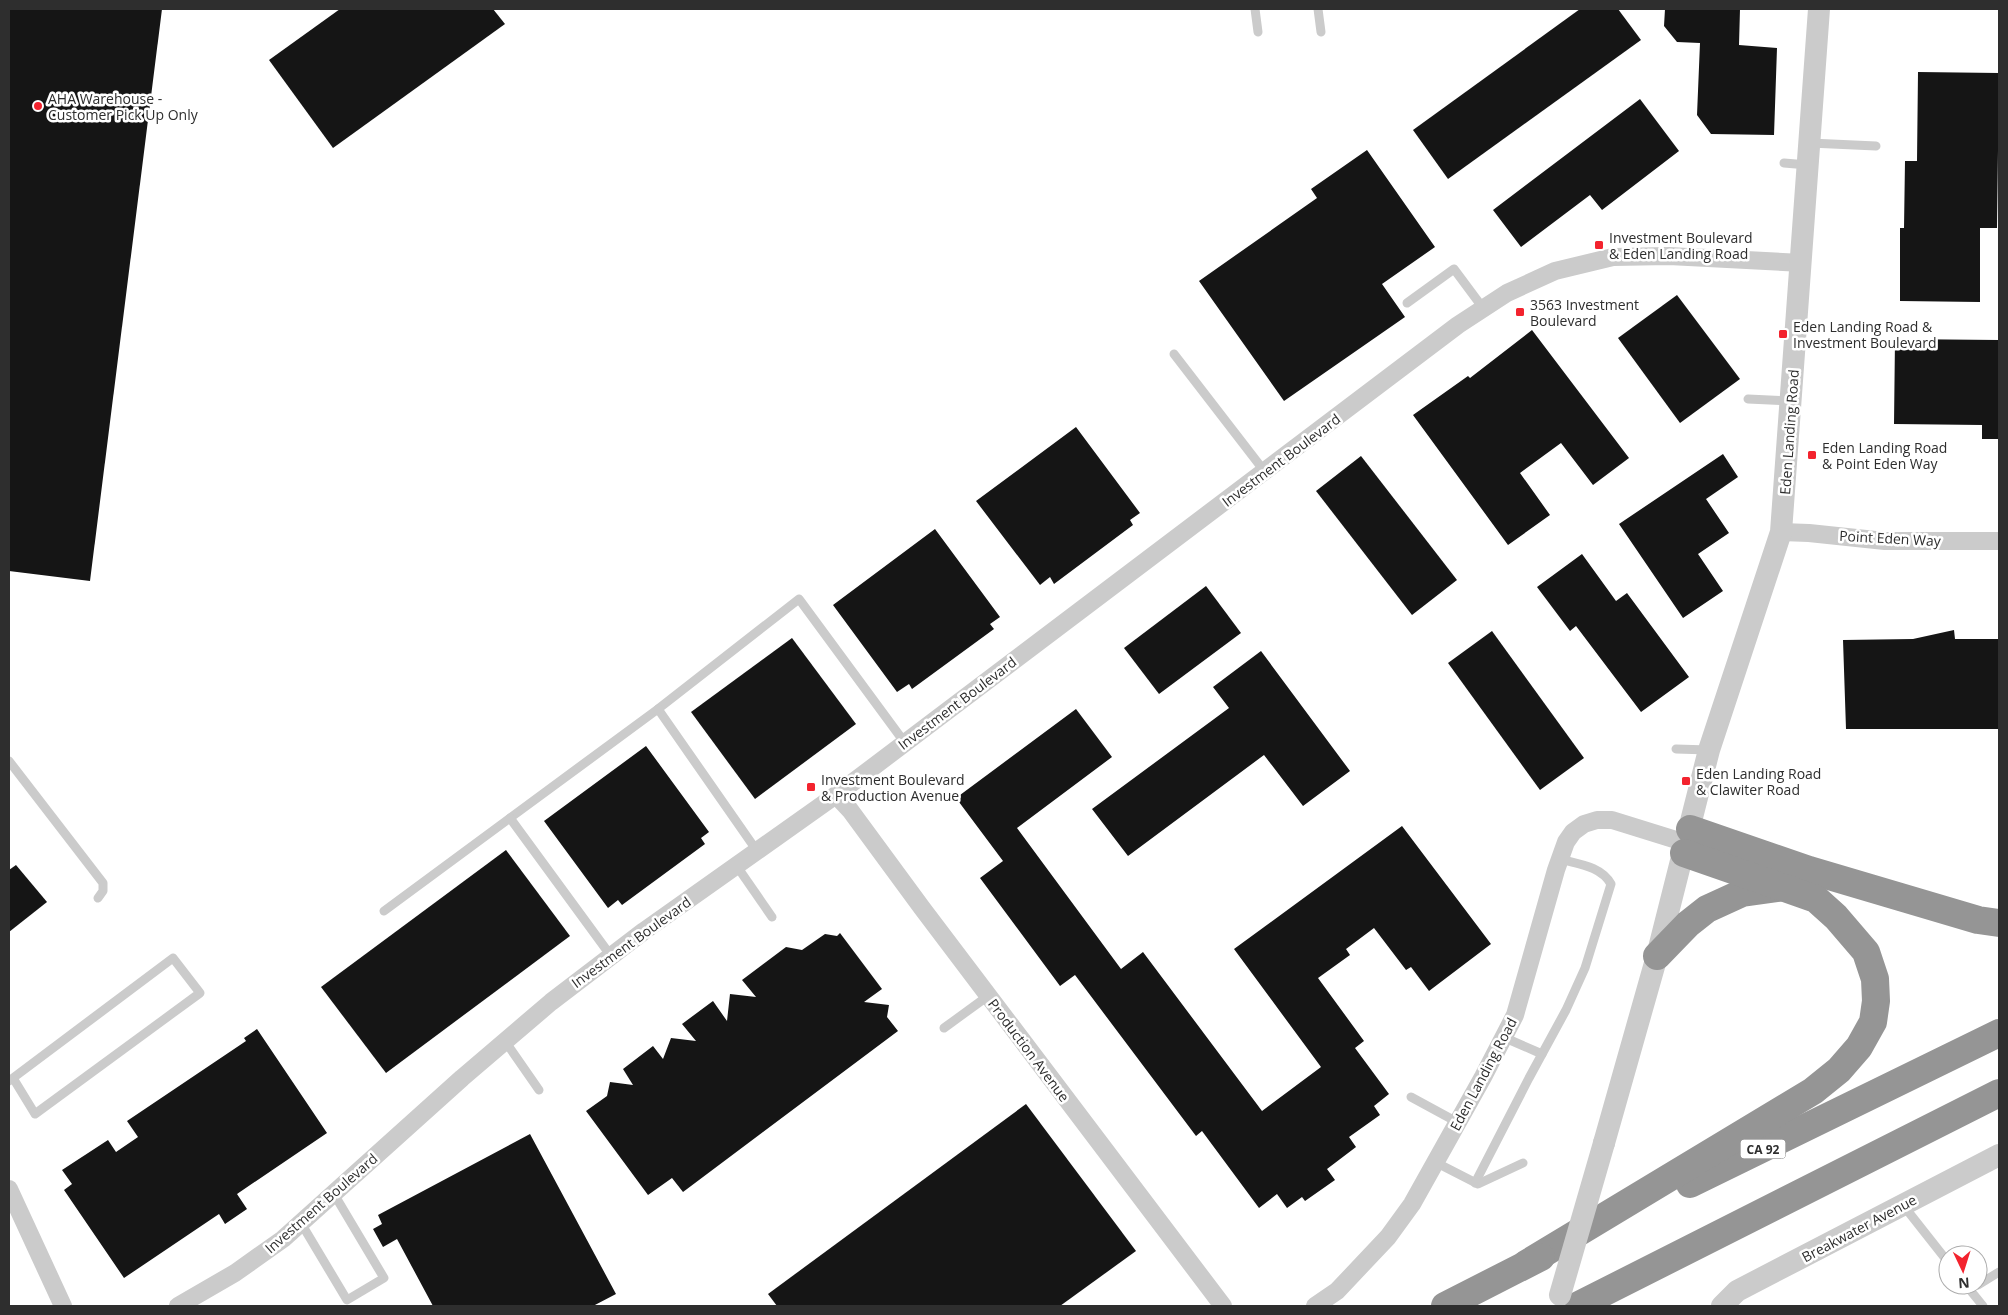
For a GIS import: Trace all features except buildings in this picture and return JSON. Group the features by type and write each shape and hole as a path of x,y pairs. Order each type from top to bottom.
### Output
{"highway":[{"path":"1526,1264 1813,1091 1839,1070 1859,1047 1873,1022 1876,1001 1875,979 1866,952 1836,917 1816,899 1784,887 1686,842"},
{"path":"1686,842 1808,870 1978,920 1999,923"},
{"path":"1657,956 1688,924 1707,909 1742,893 1784,887"},
{"name":"CA 92","path":"1445,1306 1526,1264 1999,1033"},
{"path":"1565,1302 1999,1093"}],"street":[{"name":"Eden Landing Road","path":"1565,1302 1604,1143 1657,956 1709,750 1781,532 1802,263 1818,9"},
{"name":"Investment Boulevard","path":"178,1306 235,1273 283,1239 551,1002 611,956 836,795 1483,308 1507,293 1555,271 1613,257 1669,256 1802,263"},
{"name":"Point Eden Way","path":"1781,532 1885,541 1999,541"},
{"name":"Production Avenue","path":"836,795 850,810 1223,1306"},
{"name":"Eden Landing Road","path":"1315,1306 1337,1291 1388,1237 1412,1204 1503,1038 1515,1015 1560,859 1566,842 1573,832 1584,824 1597,820 1612,820 1686,842"},
{"name":"Breakwater Avenue","path":"1722,1306 1737,1291 1999,1155"},
{"path":"9,1189 63,1306"}],"lane":[{"path":"1255,9 1258,32"},
{"path":"1318,9 1321,32"},
{"path":"1784,163 1809,154 1876,146"},
{"path":"1407,303 1454,269 1483,308"},
{"path":"1174,354 1265,472"},
{"path":"1748,399 1791,401"},
{"path":"384,911 658,709 799,599 905,743"},
{"path":"658,709 757,851"},
{"path":"1676,749 1709,750"},
{"path":"9,761 104,883 103,891 98,898"},
{"path":"510,818 611,956"},
{"path":"1475,1183 1566,1010 1585,968 1611,884 1606,875 1593,868 1560,859"},
{"path":"736,866 772,918"},
{"path":"173,958 200,993 35,1114 11,1079 173,958"},
{"path":"944,1028 988,996"},
{"path":"1503,1038 1542,1054"},
{"path":"506,1041 539,1090"},
{"path":"1411,1097 1457,1122"},
{"path":"1435,1162 1478,1184 1523,1163"},
{"path":"301,1223 350,1303 384,1278 334,1194"},
{"path":"1903,1205 1938,1249"}],"place":[{"name":"AHA Warehouse - Customer Pick Up Only","path":"38,106"},
{"name":"Investment Boulevard & Eden Landing Road","path":"1599,245"},
{"name":"3563 Investment Boulevard","path":"1520,312"},
{"name":"Eden Landing Road & Investment Boulevard","path":"1783,334"},
{"name":"Eden Landing Road & Point Eden Way","path":"1812,455"},
{"name":"Eden Landing Road & Clawiter Road","path":"1686,781"},
{"name":"Investment Boulevard & Production Avenue","path":"811,787"}]}
